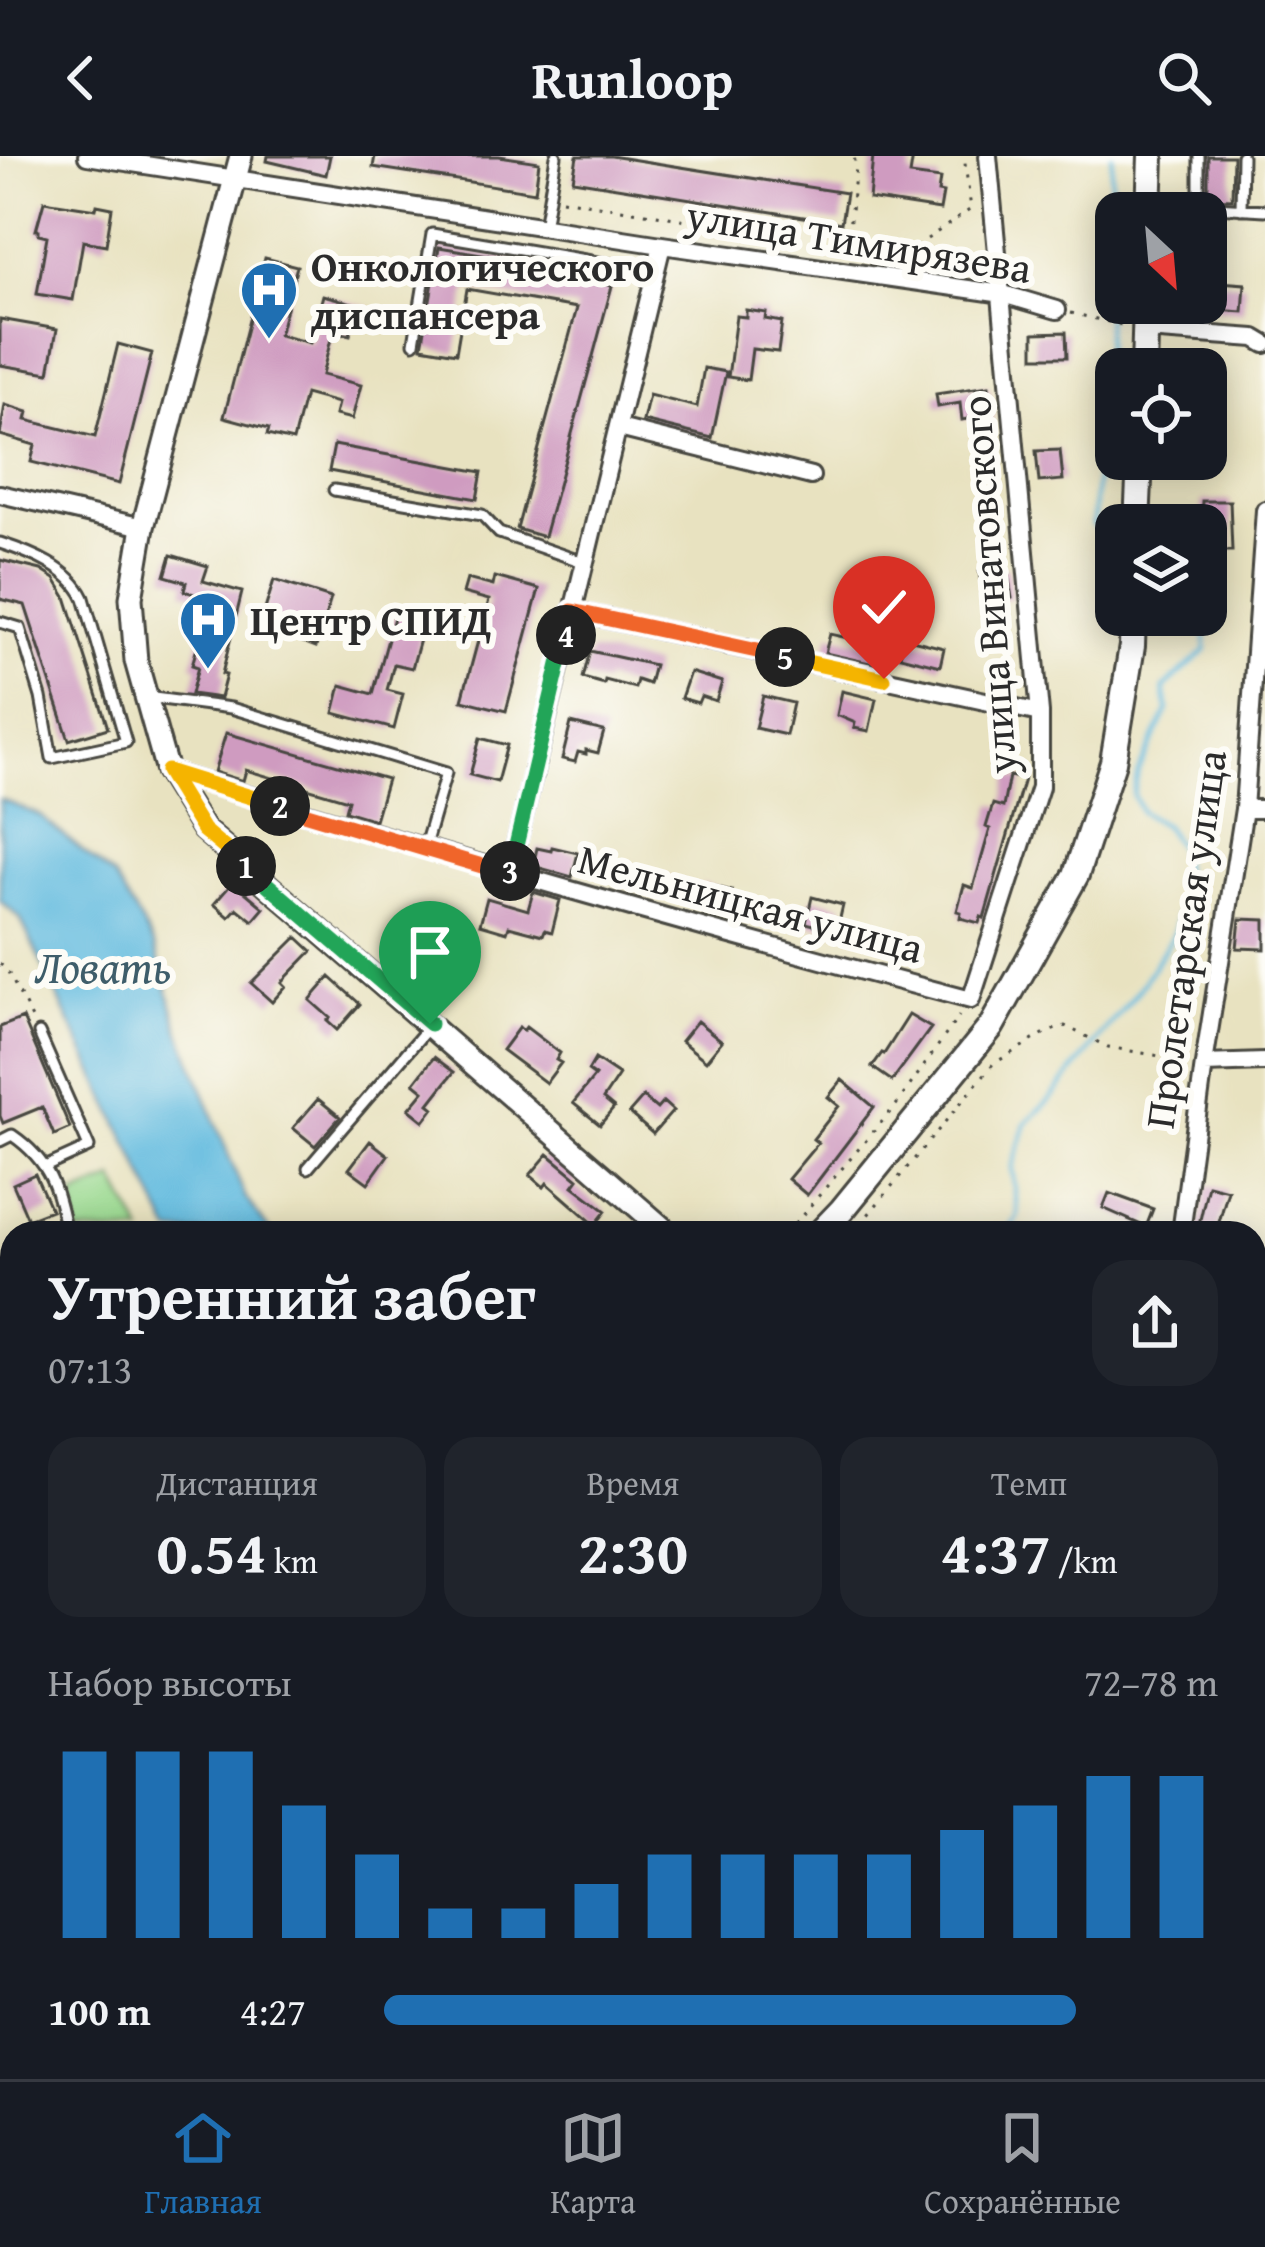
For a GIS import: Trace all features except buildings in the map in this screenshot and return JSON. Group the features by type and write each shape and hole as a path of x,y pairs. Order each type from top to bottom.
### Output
{"main road":[{"path":"1150,192 1151,156"},
{"path":"1135,324 1138,348"},
{"path":"831,1221 991,1027 1076,875 1113,762 1132,636"}],"street":[{"name":"улица Тимирязева","path":"87,156 1003,294 1057,310"},
{"path":"241,156 143,527 131,598 136,661 167,771 203,830 654,1221"},
{"name":"улица Винатовского","path":"971,1000 1040,788 1040,712 988,156"},
{"path":"509,874 662,245"},
{"path":"1133,327 1255,338 1265,344"},
{"path":"619,428 811,476"},
{"path":"0,494 143,527"},
{"name":"Пролетарская улица","path":"1183,1221 1244,809 1265,510"},
{"path":"572,611 1040,712"},
{"name":"Мельницкая улица","path":"167,771 509,874 971,1000"},
{"path":"1244,809 1265,809"},
{"path":"1204,1064 1265,1062"}],"lane":[{"path":"544,227 556,156"},
{"path":"1199,156 1199,206 1265,210"},
{"path":"1241,209 1242,156"},
{"path":"414,343 432,234 656,272"},
{"path":"334,490 482,515 499,533 583,562"},
{"path":"0,543 62,571 77,583 126,742 52,758 41,697 20,628 0,622"},
{"path":"146,697 231,708 446,772 424,849"},
{"path":"308,1168 430,1024"},
{"path":"39,1033 89,1147 47,1166"},
{"path":"0,1141 12,1136 47,1166 64,1221"}],"path":[{"path":"847,247 854,156"},
{"path":"549,197 847,247 914,248 971,209 964,156"},
{"name":"улица Тимирязева","path":"1057,310 1133,327"},
{"path":"0,964 8,970 39,1033"},
{"path":"797,1221 897,1104 971,1000"},
{"path":"863,1221 993,1064 1045,1033 1065,1026 1108,1046 1204,1064"}],"green space":[{"path":"114,1179 137,1221 76,1221 74,1196"}],"water":[{"name":"Ловать","path":"0,799 39,815 114,877 154,944 180,1031 245,1197 262,1221 165,1221 20,918 0,901"}],"waterway":[{"path":"1095,526 1112,156"},
{"path":"1014,1221 1018,1216 1012,1168 1026,1123 1140,988 1175,932 1185,881 1178,846 1164,826 1141,812 1133,795 1138,772 1168,710 1164,688 1206,650 1205,636"}],"place":[{"name":"Онкологического диспансера","path":"269,341"},
{"name":"Центр СПИД","path":"208,671"}],"route":[{"path":"430,1024 203,830 167,771 509,874 572,611 884,679"}]}
